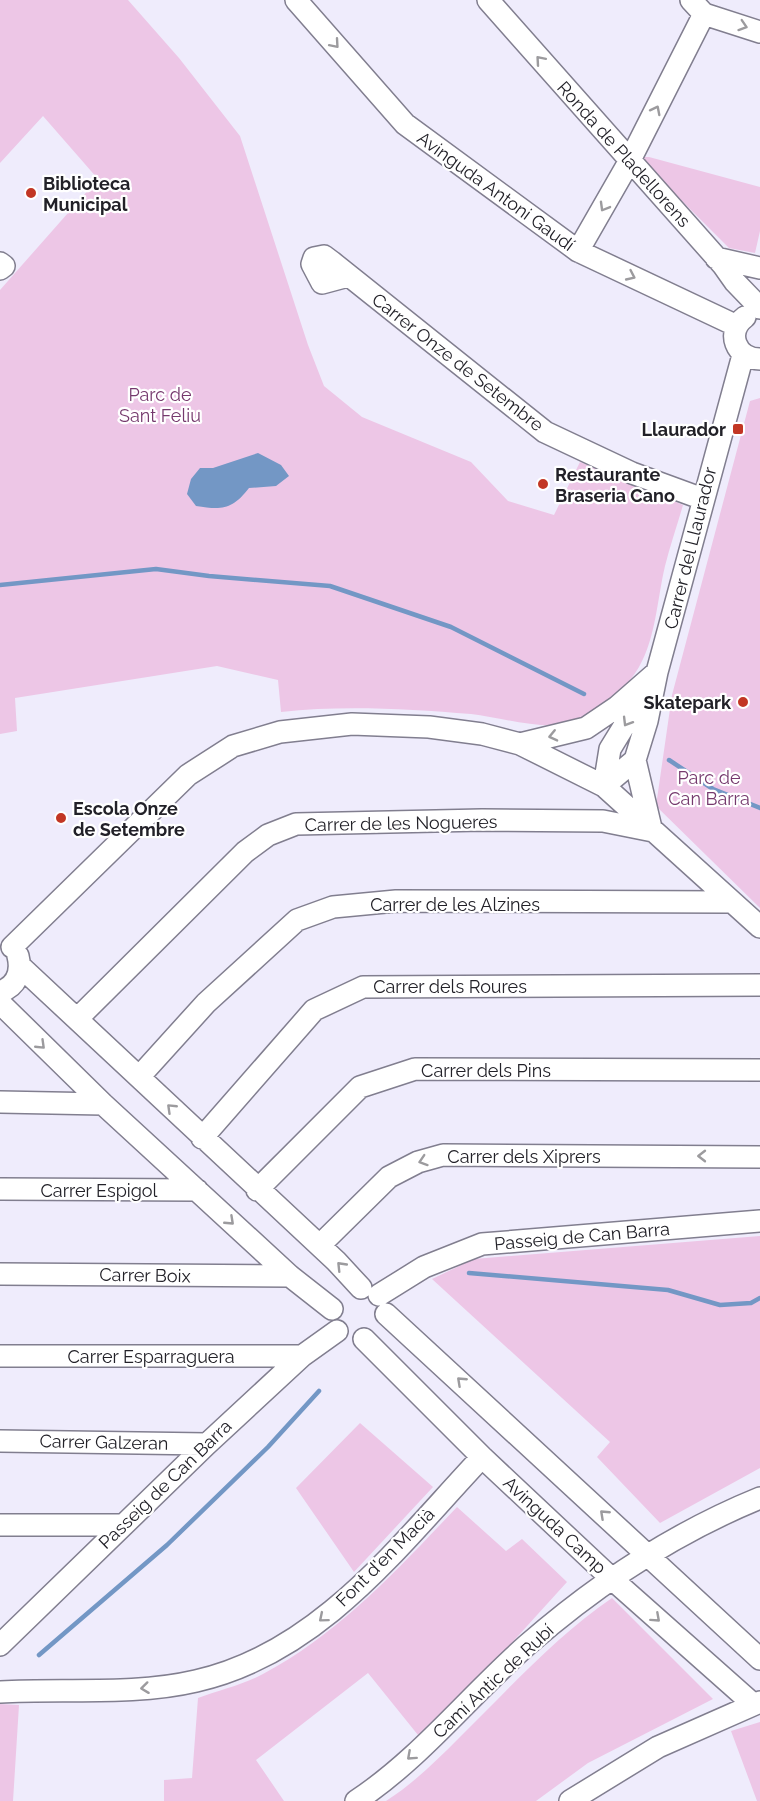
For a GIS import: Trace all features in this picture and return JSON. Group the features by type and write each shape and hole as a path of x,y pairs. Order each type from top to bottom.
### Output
{"street":[{"name":"Avinguda Antoni Gaudí","path":"296,0 405,124 578,251 737,326"},
{"name":"Ronda de Pladellorens","path":"488,0 758,307"},
{"path":"578,251 629,162 697,7 760,32"},
{"path":"716,258 760,269 758,307 737,326 734,340 752,357"},
{"name":"Carrer Onze de Setembre","path":"348,276 545,432 632,473 703,499"},
{"name":"Carrer del Llaurador","path":"635,760 647,722 657,672 703,499 752,357"},
{"path":"520,744 586,728 617,707 657,672"},
{"name":"Carrer del Llaurador","path":"604,786 610,749 657,672"},
{"path":"0,992 15,982 20,966 18,954 6,944 188,775 233,746 280,732 352,724 429,727 482,734 520,744 604,786 760,927"},
{"path":"604,786 635,760 652,829"},
{"name":"Carrer de les Nogueres","path":"77,1019 244,852 268,835 296,825 482,820 603,821 652,829"},
{"name":"Carrer de les Alzines","path":"139,1077 206,1003 297,920 333,907 396,901 730,902"},
{"path":"20,966 760,1659"},
{"name":"Carrer dels Roures","path":"202,1138 314,1010 363,987 760,985"},
{"path":"0,1004 103,1104 290,1276 332,1309"},
{"name":"Carrer dels Pins","path":"257,1190 360,1087 415,1069 760,1070"},
{"path":"0,1102 103,1104"},
{"name":"Carrer dels Xiprers","path":"320,1245 389,1177 418,1162 444,1155 760,1156"},
{"name":"Carrer Espigol","path":"0,1189 197,1190"},
{"name":"Passeig de Can Barra","path":"376,1299 424,1267 483,1244 760,1221"},
{"name":"Carrer Boix","path":"0,1274 290,1276"},
{"path":"339,1299 376,1299 383,1323 364,1340 343,1337 332,1325 332,1309 339,1299"},
{"name":"Passeig de Can Barra","path":"0,1645 207,1444 302,1356 337,1332"},
{"name":"Avinguda Camp","path":"364,1340 482,1457 612,1579 756,1703"},
{"name":"Carrer Esparraguera","path":"0,1356 302,1356"},
{"name":"Carrer Galzeran","path":"0,1441 207,1444"},
{"name":"Font d'en Macià","path":"0,1692 124,1690 194,1682 230,1672 268,1656 307,1632 361,1586 482,1457"},
{"name":"Camí Antic de Rubí","path":"356,1801 377,1787 432,1737 527,1645 612,1579 647,1553 760,1498"},
{"path":"0,1524 122,1525"},
{"path":"570,1801 658,1747 756,1703"}],"green space":[{"name":"Parc de Sant Feliu","path":"0,0 128,0 179,58 240,136 308,345 324,386 362,417 471,462 508,501 554,515 580,462 683,505 665,566 653,631 645,655 629,681 601,709 588,718 560,725 530,724 471,714 400,709 352,708 281,712 278,680 217,666 15,698 17,731 0,734 0,290 98,179 43,116 0,163"},
{"path":"638,157 649,157 760,187 760,231 755,253 729,248"},
{"name":"Parc de Can Barra","path":"760,398 760,908 656,806 672,695 750,401"},
{"path":"760,1236 760,1468 660,1523 597,1457 610,1442 432,1279 474,1259"},
{"path":"360,1423 433,1487 354,1572 296,1488"},
{"path":"457,1507 506,1551 522,1539 567,1582 497,1659 418,1735 368,1673 256,1760 284,1801 164,1801 164,1780 192,1778 198,1698 255,1678 291,1658 318,1639 367,1598"},
{"path":"612,1598 713,1699 588,1763 536,1801 386,1801 433,1763 551,1647"},
{"path":"0,1704 19,1705 13,1801 0,1801"},
{"path":"760,1722 760,1801 757,1801 731,1731"}],"water":[{"path":"258,453 281,465 289,476 276,486 249,488 237,501 226,507 196,506 187,494 191,479 200,468 213,468"}],"waterway":[{"path":"0,585 156,569 209,576 330,586 451,627 584,694"},
{"path":"669,760 713,789 760,808"},
{"path":"469,1273 668,1290 720,1305 751,1303 760,1298"},
{"path":"39,1655 167,1545 268,1447 319,1391"}],"place":[{"name":"Biblioteca Municipal","path":"31,193"},
{"name":"Llaurador","path":"738,429"},
{"name":"Restaurante Braseria Cano","path":"543,484"},
{"name":"Skatepark","path":"743,702"},
{"name":"Escola Onze de Setembre","path":"61,818"}]}
